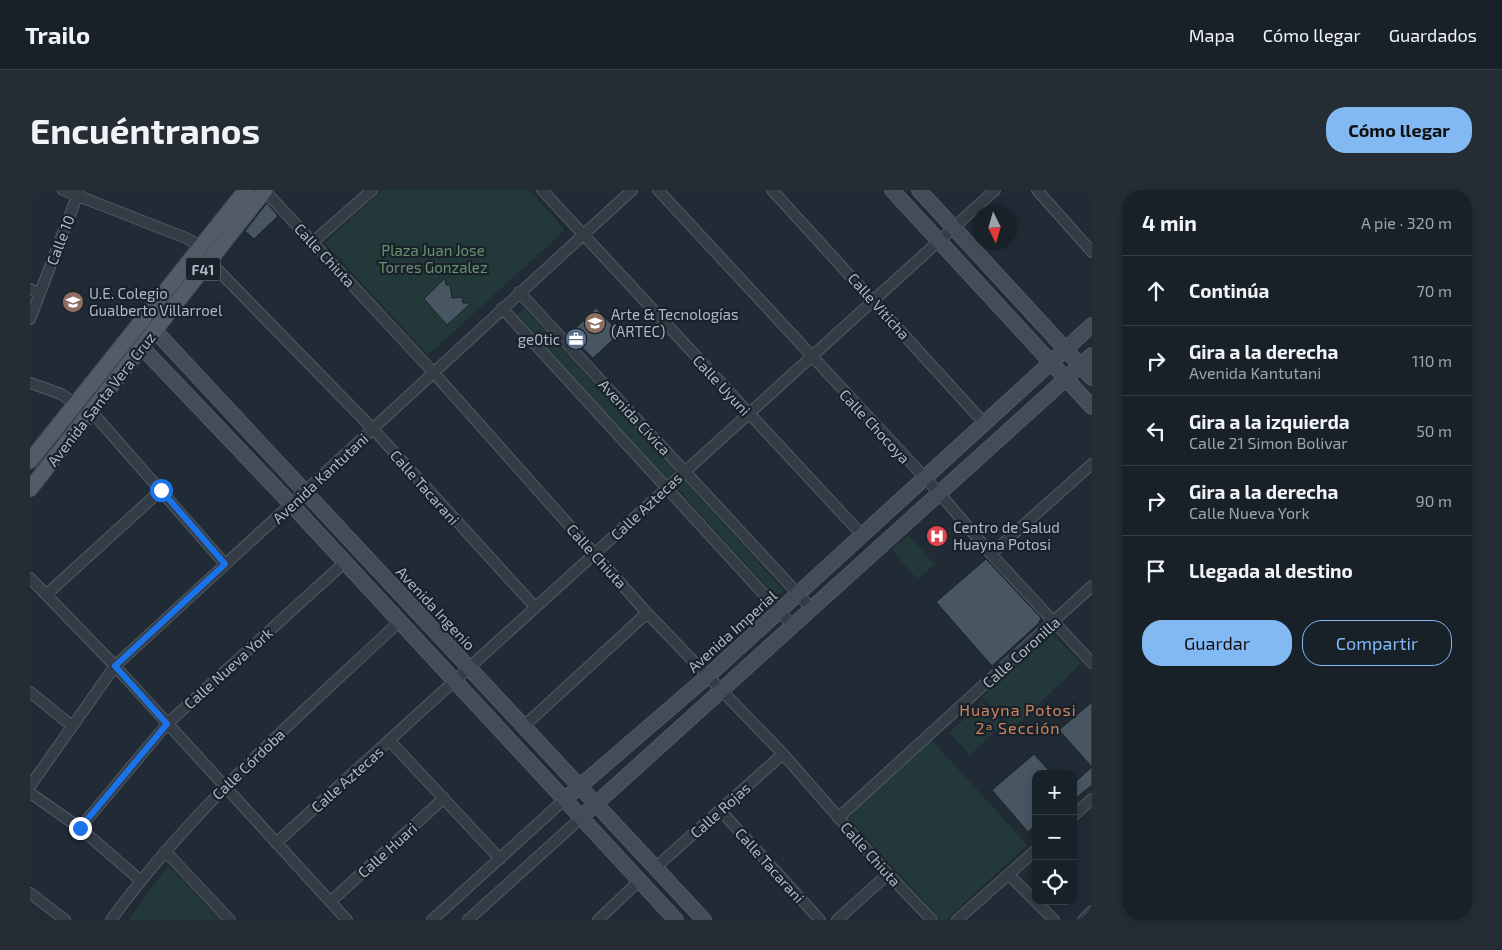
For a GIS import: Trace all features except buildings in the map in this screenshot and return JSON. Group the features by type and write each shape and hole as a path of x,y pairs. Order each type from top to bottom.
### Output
{"main road":[{"name":"Avenida Santa Vera Cruz","path":"30,461 246,190"},
{"name":"Avenida Santa Vera Cruz","path":"30,489 264,190"}],"street":[{"path":"63,190 78,193 201,246"},
{"name":"Calle Chiuta","path":"264,190 433,372 647,613 724,690 888,874 932,920"},
{"path":"313,242 372,190"},
{"name":"Calle Uyuni","path":"542,190 862,535"},
{"name":"Avenida Kantutani","path":"30,786 115,666 632,190"},
{"name":"Calle Chocoya","path":"658,190 811,358 940,494 991,554 1092,662"},
{"name":"Calle Viticha","path":"772,190 985,424"},
{"path":"892,190 1092,407"},
{"path":"919,190 1092,378"},
{"name":"Calle Aztecas","path":"276,843 468,666 596,554 684,471 811,358 994,190"},
{"path":"1037,190 1092,252"},
{"name":"Calle 10","path":"30,319 35,291 78,193"},
{"name":"Calle Tacarani","path":"209,261 373,430 535,607"},
{"name":"Avenida Cívica","path":"519,292 812,609"},
{"name":"Avenida Cívica","path":"502,308 792,626"},
{"name":"Avenida Ingenio","path":"143,318 306,490 523,728 704,920"},
{"name":"Avenida Imperial","path":"432,920 579,786 779,611 1092,325"},
{"path":"130,335 291,504 676,920"},
{"path":"468,920 1092,355"},
{"path":"30,383 61,394 76,404"},
{"path":"91,412 225,564"},
{"path":"991,554 1092,464"},
{"path":"47,594 161,490"},
{"name":"Calle Nueva York","path":"80,828 167,724 345,562"},
{"path":"30,578 115,666 347,920"},
{"name":"Calle Coronilla","path":"838,818 1092,586"},
{"path":"523,728 647,613"},
{"name":"Calle Córdoba","path":"111,920 140,880 223,786 400,621"},
{"path":"30,692 72,726"},
{"path":"389,740 500,859"},
{"name":"Calle Rojas","path":"656,867 783,754"},
{"path":"30,792 80,828 140,880"},
{"name":"Calle Huari","path":"330,902 444,798"},
{"path":"1074,815 1092,799"},
{"name":"Calle Tacarani","path":"720,810 820,920"},
{"path":"166,851 230,920"},
{"path":"957,920 1032,854"},
{"path":"837,920 888,874"},
{"path":"1008,875 1054,920"},
{"path":"598,920 640,880"},
{"path":"30,893 65,920"},
{"path":"1083,920 1092,911"}],"green space":[{"name":"Plaza Juan Jose Torres Gonzalez","path":"382,190 529,190 565,230 428,355 325,243"},
{"path":"524,308 676,471 666,480 515,317"},
{"path":"685,481 784,591 776,597 677,488"},
{"path":"909,535 935,565 917,579 892,550"},
{"path":"1051,632 1081,663 1013,729 982,697"},
{"path":"982,702 1003,724 970,755 949,733"},
{"path":"931,739 1027,845 946,920 941,920 848,817"},
{"path":"168,866 221,920 128,920"}],"place":[{"name":"U.E. Colegio Gualberto Villarroel","path":"73,302"},
{"name":"Arte & Tecnologías (ARTEC)","path":"595,323"},
{"name":"ge0tic","path":"576,339"},
{"name":"Centro de Salud Huayna Potosi","path":"937,536"}],"district":[{"name":"Huayna Potosi 2ª Sección","path":"1018,718"}],"route":[{"path":"80,828 167,724 115,666 225,564 161,490"}]}
